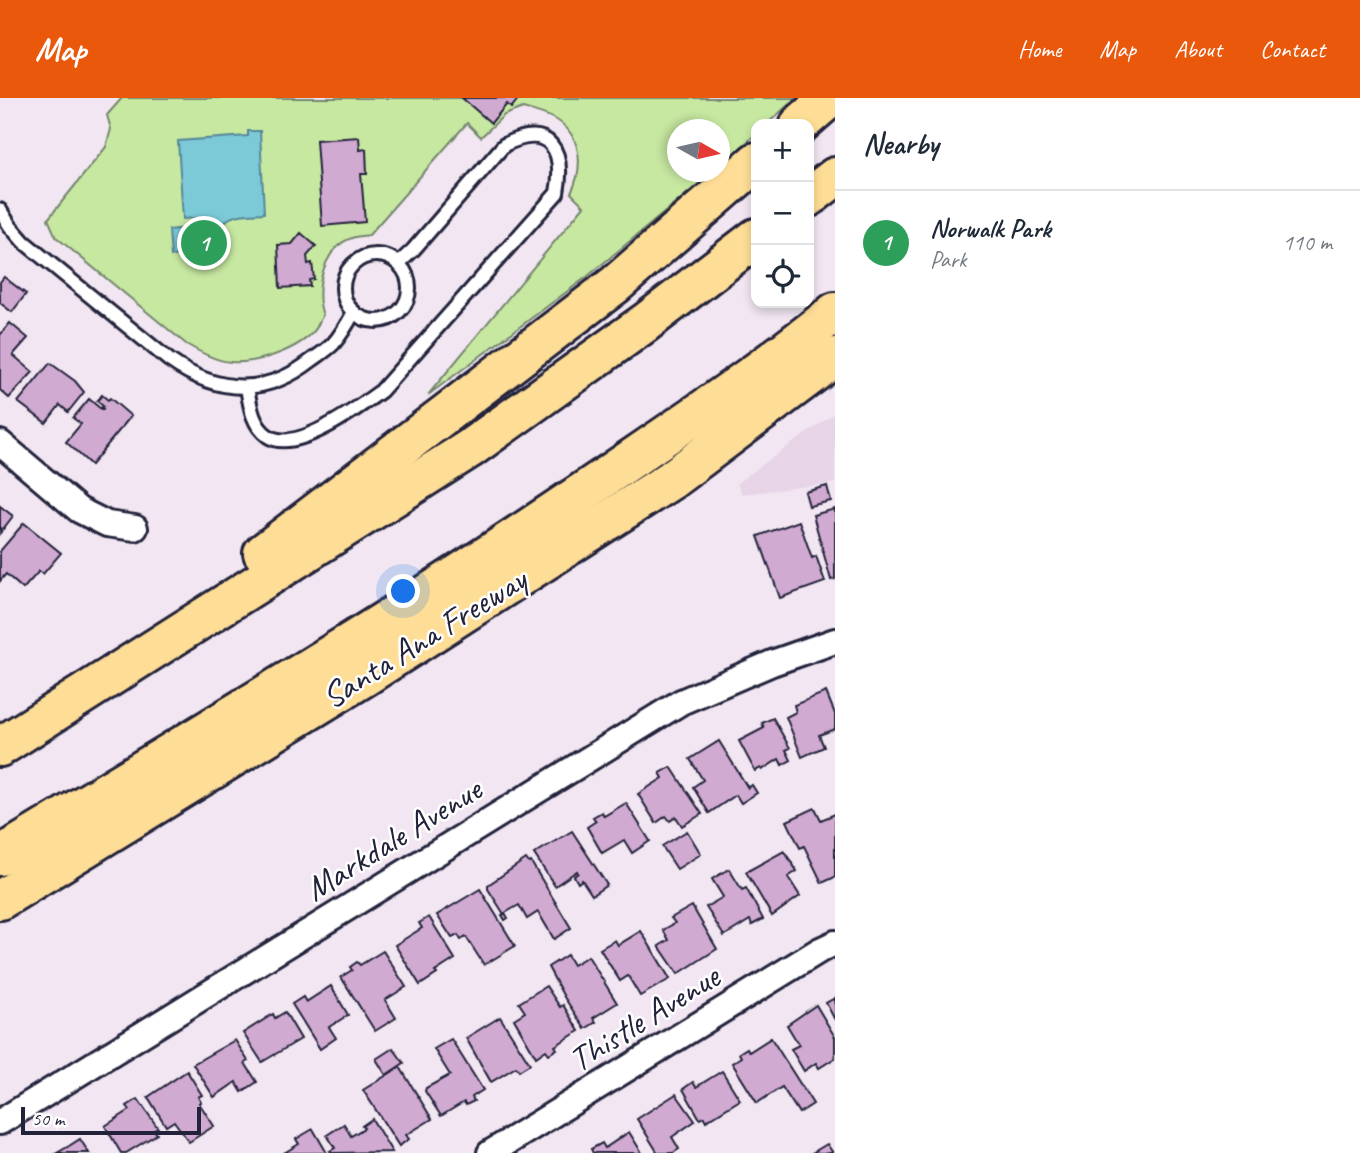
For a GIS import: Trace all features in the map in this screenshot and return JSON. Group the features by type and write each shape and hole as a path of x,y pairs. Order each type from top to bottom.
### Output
{"highway":[{"path":"806,119 830,98"},
{"path":"71,703 617,284 751,166"},
{"path":"814,193 835,177"},
{"path":"0,747 469,449 645,323 751,242"},
{"path":"0,856 404,610 713,403 835,312"},
{"name":"Santa Ana Freeway","path":"0,900 364,677 671,480 835,357"}],"street":[{"path":"0,443 79,510 107,524 135,528"},
{"name":"Markdale Avenue","path":"0,1122 681,702 772,663 835,641"},
{"name":"Thistle Avenue","path":"490,1153 835,943"}],"lane":[{"path":"247,387 251,413 261,430 270,438 284,441 320,429 348,415 381,391 557,193 560,162 555,150 545,139 531,136 518,138 504,145 399,263"},
{"path":"0,210 24,242 169,360 186,372 206,380 259,387 286,379 333,344 354,313"},
{"path":"379,255 399,263 408,282 407,298 402,308 394,316 381,321 372,321 354,313 345,297 344,286 349,271 356,262 368,256 379,255"}],"shaded area":[{"path":"835,413 835,483 742,494 737,483"}],"green space":[{"path":"122,98 796,98 773,119 751,119 751,138 730,157 730,119 667,119 667,182 701,182 588,276 428,395 584,206 571,193 578,173 578,152 571,134 564,126 551,117 523,108 504,115 481,137 467,123 369,235 352,238 334,250 320,282 323,315 315,330 298,344 276,354 253,361 231,362 214,358 186,344 56,237 48,219 106,147 111,129 107,115"}],"water":[{"path":"248,131 260,131 264,213 230,218 209,247 186,255 171,256 169,230 197,227 196,218 183,219 178,141 248,136"}],"building":[{"path":"462,98 519,98 511,108 507,104 491,123"},
{"path":"359,137 360,150 366,149 367,174 361,174 365,222 322,226 316,140"},
{"path":"301,233 316,246 307,256 308,264 312,263 314,279 309,280 310,286 280,288 278,245 292,244"},
{"path":"4,277 26,294 12,312 0,303 0,282"},
{"path":"10,323 28,338 13,355 33,372 9,398 0,390 0,335"},
{"path":"50,363 75,381 84,392 68,412 60,405 46,423 18,402"},
{"path":"102,395 108,400 110,398 131,416 91,465 66,442 81,424 73,418 89,399 103,409 97,401"},
{"path":"827,486 831,501 809,506 805,492"},
{"path":"0,506 13,516 0,533"},
{"path":"835,509 835,579 831,580 813,515"},
{"path":"799,521 812,558 816,556 825,582 780,598 758,536"},
{"path":"24,523 61,553 43,574 39,571 23,589 6,574 0,581 0,551"},
{"path":"826,692 835,714 835,729 819,735 824,747 802,757 786,717 796,712 794,705"},
{"path":"773,718 790,748 786,750 791,760 782,765 779,759 762,770 761,768 755,771 739,741 764,728 762,723"},
{"path":"719,741 748,788 752,785 757,793 741,803 736,795 709,813 693,787 703,780 690,759"},
{"path":"671,767 702,814 682,826 676,817 670,821 666,816 656,823 638,794 663,778 660,773"},
{"path":"626,803 650,841 632,853 624,840 602,853 587,827 596,821 593,817 602,812 604,816"},
{"path":"815,808 821,820 835,814 835,877 822,883 804,846 800,848 787,821"},
{"path":"572,831 607,885 592,895 582,880 578,883 574,876 577,871 555,886 534,854"},
{"path":"687,831 701,854 677,869 662,846"},
{"path":"784,851 797,871 788,877 800,896 772,916 746,872"},
{"path":"526,859 531,862 571,928 554,939 538,912 527,919 519,905 505,913 508,918 505,920 488,889 488,885"},
{"path":"729,869 742,890 746,888 763,919 752,925 750,920 724,936 706,907 723,897 712,879"},
{"path":"480,889 515,946 484,965 466,937 461,940 458,935 452,938 437,915"},
{"path":"692,906 717,949 678,974 659,946 669,940 663,930 675,923 671,918"},
{"path":"429,917 455,959 420,985 395,945 422,928 419,923"},
{"path":"641,931 670,979 640,996 628,976 620,981 600,949 615,940 618,945"},
{"path":"383,951 406,987 385,1000 396,1018 375,1031 341,977 352,970 350,967 357,962 360,965"},
{"path":"567,955 573,965 588,956 617,1003 593,1018 596,1022 585,1029 548,967"},
{"path":"331,986 348,1015 329,1027 336,1038 320,1049 292,1004 303,997 306,1002"},
{"path":"546,986 560,1007 563,1005 579,1031 555,1046 557,1049 549,1054 546,1050 536,1057 514,1019 525,1012 519,1003"},
{"path":"835,998 835,1020 826,1003"},
{"path":"816,1005 835,1037 835,1058 819,1068 816,1063 804,1071 791,1049 799,1045 787,1025"},
{"path":"285,1012 301,1039 262,1062 243,1033 273,1014 275,1018"},
{"path":"500,1017 530,1064 519,1071 516,1067 491,1082 466,1038"},
{"path":"771,1038 813,1104 799,1113 782,1087 757,1103 732,1063 741,1057 739,1053 747,1048 749,1052"},
{"path":"451,1039 483,1090 472,1097 474,1101 466,1105 464,1102 441,1116 425,1091 450,1075 434,1049"},
{"path":"235,1040 257,1082 242,1092 236,1082 214,1097 193,1064"},
{"path":"393,1048 404,1063 386,1075 376,1059"},
{"path":"400,1067 432,1119 406,1135 409,1139 399,1146 363,1090"},
{"path":"187,1071 202,1095 198,1097 201,1102 199,1103 214,1126 189,1142 174,1121 166,1126 148,1097"},
{"path":"722,1071 740,1100 706,1121 704,1117 700,1119 683,1089 693,1082 696,1087"},
{"path":"676,1094 695,1121 672,1137 679,1149 673,1153 658,1153 637,1119"},
{"path":"138,1099 158,1128 154,1130 157,1134 126,1153 121,1153 105,1126 130,1110 127,1106"},
{"path":"372,1119 392,1152 330,1151 335,1148 327,1135 344,1124 351,1136"},
{"path":"313,1129 327,1153 284,1153 299,1144 296,1139"},
{"path":"629,1132 642,1153 593,1153 591,1149 602,1143 605,1148"},
{"path":"80,1139 89,1153 57,1153 69,1146"},
{"path":"827,1144 833,1153 812,1153"}],"place":[{"name":"Norwalk Park","path":"204,243"}]}
